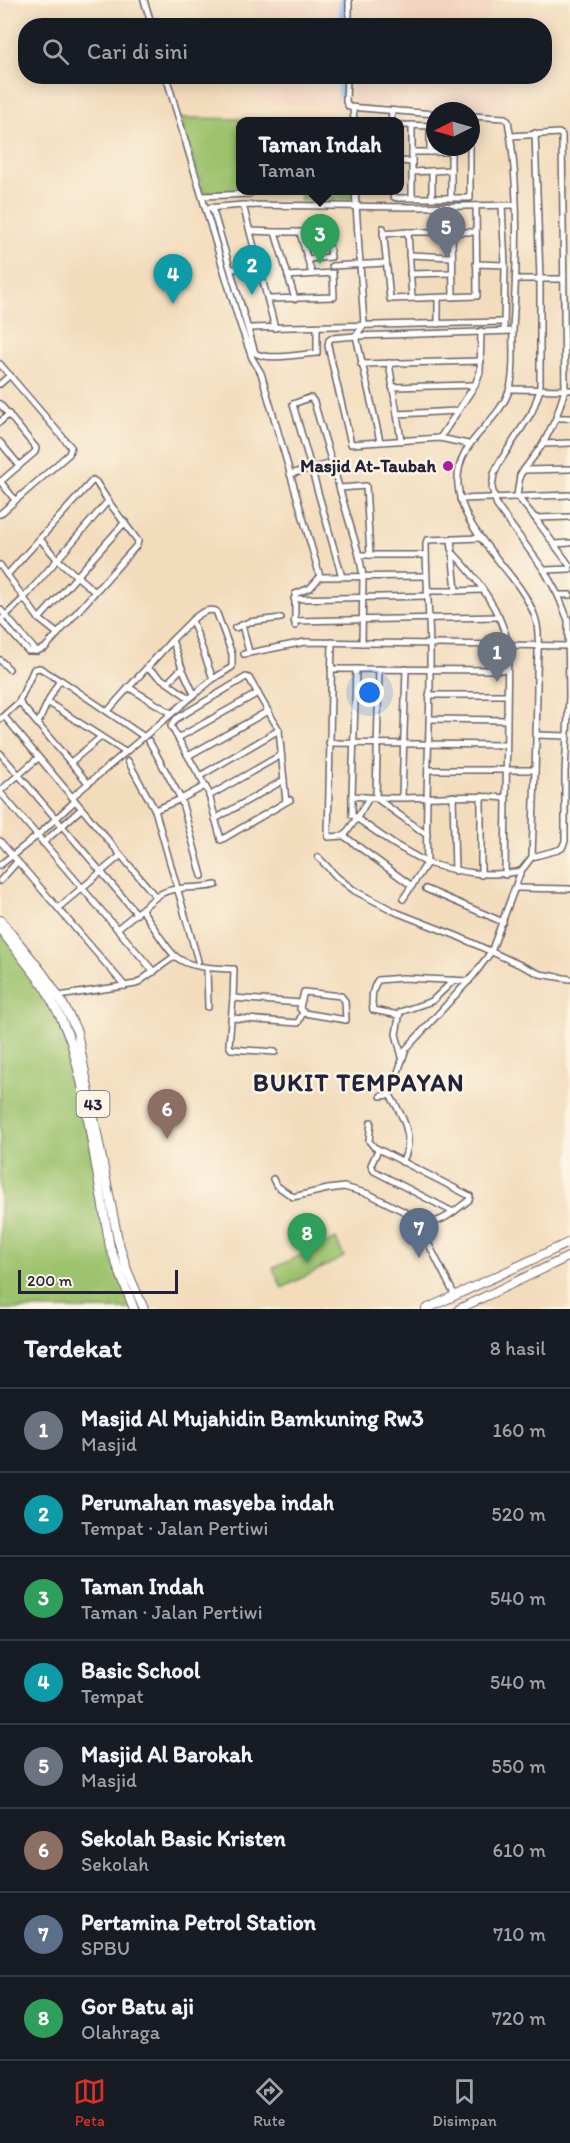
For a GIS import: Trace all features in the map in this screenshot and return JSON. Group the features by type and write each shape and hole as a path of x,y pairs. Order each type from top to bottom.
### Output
{"highway":[{"name":"43","path":"0,920 48,978 77,1032 118,1240 127,1270 144,1309"},
{"name":"43","path":"0,929 44,986 71,1042 80,1076 110,1247 134,1309"},
{"path":"426,1309 570,1242"},
{"path":"459,1309 570,1256"}],"street":[{"path":"144,0 150,18"},
{"path":"349,0 349,18"},
{"path":"168,84 202,196 209,208 231,269 255,353 260,356 318,353 317,327"},
{"path":"347,84 347,104 353,108 426,113"},
{"path":"353,108 354,117"},
{"path":"391,117 392,111"},
{"path":"480,117 505,118 508,121 511,136 517,279 513,370 510,389 495,415 468,444 459,468 458,483 460,499 481,538 531,608 537,625 537,735 532,857"},
{"path":"404,125 426,126"},
{"path":"412,125 412,198"},
{"path":"511,136 535,133 562,134 561,209 567,259 568,390 543,444 520,475 517,496 555,544 570,568 544,570"},
{"path":"390,1095 402,1057 420,1033 469,981 491,952 521,871 532,857 562,848 565,841 570,696 569,620 544,570 507,522 493,498 494,474 532,412 540,390 540,279 535,133"},
{"path":"412,152 426,153"},
{"path":"451,156 451,198"},
{"path":"394,195 395,197 412,198 471,197 470,156"},
{"path":"562,158 570,158"},
{"path":"404,161 412,162"},
{"path":"412,172 451,170"},
{"path":"432,171 432,198"},
{"path":"562,184 570,184"},
{"path":"202,196 236,195"},
{"path":"355,195 364,324 356,336 380,441"},
{"path":"209,208 243,205 515,205"},
{"path":"243,205 275,328"},
{"path":"476,206 478,295 390,299 383,231 476,232"},
{"path":"502,206 505,265 504,331"},
{"path":"209,208 238,318 252,358 261,373 320,577"},
{"path":"561,209 570,209"},
{"path":"250,231 327,232 334,297 269,299"},
{"path":"275,232 295,299"},
{"path":"300,232 312,274"},
{"path":"408,232 412,298"},
{"path":"452,232 453,297"},
{"path":"563,235 570,235"},
{"path":"409,255 452,257"},
{"path":"308,259 331,257"},
{"path":"288,276 312,274 359,264 386,263"},
{"path":"476,264 505,265"},
{"path":"231,269 260,267"},
{"path":"410,274 452,273"},
{"path":"517,279 566,282"},
{"path":"438,298 438,324"},
{"path":"249,328 503,322"},
{"path":"440,438 475,385 481,361 481,331"},
{"path":"468,444 440,438 351,444 328,343 332,338 356,336 513,331"},
{"path":"361,364 481,361"},
{"path":"389,363 401,440"},
{"path":"0,364 71,447 69,454 0,513"},
{"path":"0,384 10,375"},
{"path":"392,387 475,385"},
{"path":"510,389 568,390"},
{"path":"342,577 293,404 309,398 314,402 359,555 363,576 362,643"},
{"path":"0,404 36,448 0,481 15,500"},
{"path":"397,414 458,411"},
{"path":"0,422 9,414"},
{"path":"556,418 570,418"},
{"path":"0,442 20,465"},
{"path":"543,444 570,443"},
{"path":"290,474 333,463"},
{"path":"524,470 570,469"},
{"path":"0,609 2,620 28,651 45,648 138,544 137,539 93,480 7,575"},
{"path":"340,488 366,486 370,555"},
{"path":"460,499 570,495"},
{"path":"2,620 108,501"},
{"path":"535,518 570,517"},
{"path":"39,618 125,522"},
{"path":"403,899 427,863 426,796 430,745 430,670 426,576 427,541 481,538"},
{"path":"39,539 76,577 95,592"},
{"path":"452,539 456,591"},
{"path":"555,544 570,543"},
{"path":"454,554 482,590 499,617 508,644 505,875"},
{"path":"359,555 426,555"},
{"path":"0,565 39,618 58,634"},
{"path":"426,576 320,577 310,588 296,593 294,623 363,619 499,617"},
{"path":"294,599 363,598 482,590"},
{"path":"558,596 570,595"},
{"path":"0,865 37,836 88,783 143,736 213,679 232,667 232,654 216,611 205,611 192,620 108,711"},
{"path":"235,628 249,622 281,618"},
{"path":"192,620 213,679"},
{"path":"242,625 247,653 305,642 570,646"},
{"path":"172,640 192,696"},
{"path":"332,642 327,834 330,838 344,836 412,886"},
{"path":"0,660 9,669"},
{"path":"143,736 63,681 40,668 34,669 19,702 2,717 156,897"},
{"path":"168,682 182,668"},
{"path":"148,669 192,696"},
{"path":"331,669 507,670"},
{"path":"356,669 351,813 392,843 427,863 481,875 505,875 521,871"},
{"path":"376,798 379,669"},
{"path":"402,797 406,669"},
{"path":"246,677 258,693 279,730 288,801 221,840 205,786 171,726 176,719 246,677"},
{"path":"38,723 59,680"},
{"path":"128,687 171,713"},
{"path":"178,738 258,693"},
{"path":"429,695 506,695"},
{"path":"19,702 88,783"},
{"path":"49,704 125,752"},
{"path":"188,756 268,711"},
{"path":"430,719 506,720"},
{"path":"200,776 279,730"},
{"path":"537,735 567,736"},
{"path":"70,762 101,737"},
{"path":"149,741 182,799 202,876"},
{"path":"329,743 506,745"},
{"path":"0,753 175,956 183,961 207,968 234,969 231,1049 275,1052"},
{"path":"209,796 281,755"},
{"path":"38,758 0,791 153,972"},
{"path":"128,761 155,810 198,961"},
{"path":"429,770 535,770"},
{"path":"215,819 284,780"},
{"path":"155,810 205,786"},
{"path":"352,796 376,798 453,795 505,798"},
{"path":"453,795 455,871"},
{"path":"481,796 481,875"},
{"path":"344,836 369,798"},
{"path":"376,798 427,835"},
{"path":"43,843 81,809"},
{"path":"0,841 125,986"},
{"path":"58,908 120,856"},
{"path":"318,857 337,877 355,891 398,913 448,932 540,974 570,979"},
{"path":"0,881 17,862"},
{"path":"117,929 162,892 216,885"},
{"path":"516,888 570,889"},
{"path":"426,889 503,922"},
{"path":"58,996 136,984 175,956"},
{"path":"207,968 208,1007"},
{"path":"399,1015 374,1010 373,997 378,980 403,978 469,981"},
{"path":"402,1057 396,1034 399,1015 403,1010 432,1001 454,980"},
{"path":"232,1018 298,1023 303,1012 301,1003 304,993 341,996 345,1001 346,1020 303,1012"},
{"path":"233,998 301,1003"},
{"path":"381,1096 390,1095"},
{"path":"390,1095 402,1113 407,1127 409,1149 402,1162"},
{"path":"273,1179 276,1185 293,1197 344,1187 369,1194 415,1217 431,1222 453,1212 469,1200 470,1196 371,1145 369,1140 371,1122"},
{"path":"378,1150 371,1165 374,1171 453,1212"},
{"path":"415,1217 455,1296"}],"shaded area":[{"path":"254,0 345,0 344,18 255,18"},
{"path":"354,0 491,0 490,18 353,18"},
{"path":"255,84 343,84 343,107 256,104"},
{"path":"351,84 505,84 506,109 500,113 480,112 480,102 426,102 426,108 352,104"}],"green space":[{"path":"180,118 236,119 236,192 204,193"},
{"path":"301,195 357,195 357,198 301,201"},
{"path":"0,926 64,1017 111,1238 137,1309 0,1309"},
{"path":"336,1239 344,1257 282,1288 273,1268"}],"waterway":[{"path":"343,18 344,0"},
{"path":"342,84 342,93"}],"place":[{"name":"Masjid Al Barokah","path":"446,257"},
{"name":"Taman Indah","path":"320,264"},
{"name":"Perumahan masyeba indah","path":"252,295"},
{"name":"Basic School","path":"173,304"},
{"name":"Masjid At-Taubah","path":"448,466"},
{"name":"Masjid Al Mujahidin Bamkuning Rw3","path":"497,682"},
{"name":"Sekolah Basic Kristen","path":"167,1139"},
{"name":"Pertamina Petrol Station","path":"419,1258"},
{"name":"Gor Batu aji","path":"307,1263"}],"district":[{"name":"BUKIT TEMPAYAN","path":"359,1082"}]}
